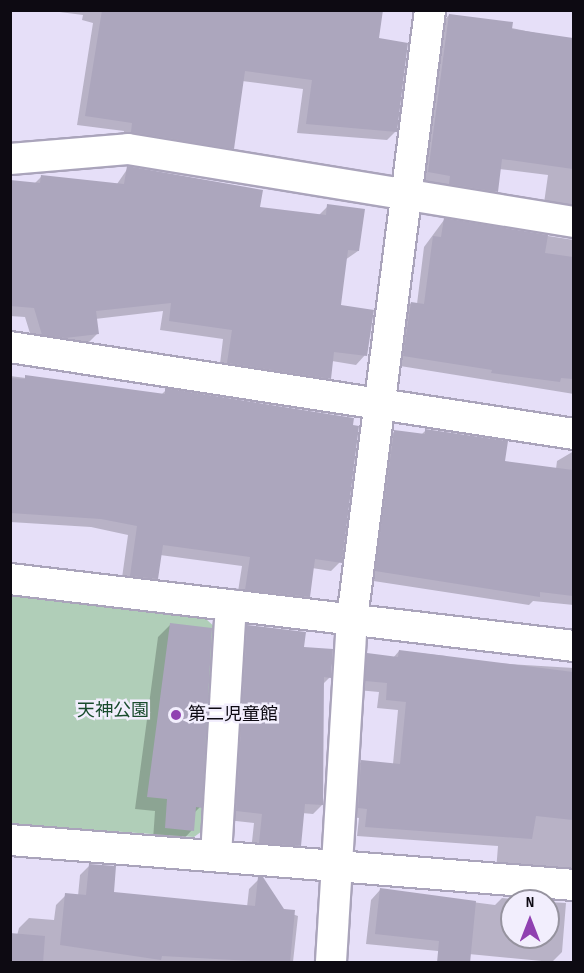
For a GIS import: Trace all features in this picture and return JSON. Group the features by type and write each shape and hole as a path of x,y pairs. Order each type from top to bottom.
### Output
{"street":[{"path":"331,963 352,619 430,10"},
{"path":"10,159 128,149 573,222"},
{"path":"10,347 573,434"},
{"path":"10,579 573,646"},
{"path":"216,856 231,605"},
{"path":"10,840 573,885"}],"green space":[{"name":"天神公園","path":"10,595 206,619 218,630 209,826 194,837 11,824"}],"building":[{"path":"102,10 383,10 379,38 408,43 397,132 306,124 312,80 245,71 234,149 131,132 132,123 85,116"},
{"path":"449,14 513,22 512,29 573,38 573,169 502,159 498,192 449,184 450,176 428,172"},
{"path":"127,166 263,190 260,207 326,215 327,204 365,209 359,251 348,250 341,305 374,310 367,356 334,352 331,379 227,363 232,330 169,321 171,303 96,311 99,334 65,338 42,335 34,308 10,306 10,180 40,183 41,175 124,184"},
{"path":"444,218 548,235 545,253 573,257 573,379 561,378 560,382 491,373 492,370 403,356 411,302 424,304 433,236 441,237"},
{"path":"25,375 165,394 165,388 354,418 353,425 359,426 342,563 315,559 310,597 245,590 250,557 163,545 158,579 130,576 137,526 101,519 10,513 10,378 25,379"},
{"path":"425,429 508,441 505,461 573,470 573,596 540,592 540,597 375,571 394,430 425,434"},
{"path":"170,623 212,628 202,808 196,807 194,831 165,828 167,799 147,797"},
{"path":"247,625 306,632 304,647 333,649 331,678 324,677 323,805 305,804 301,846 259,843 262,814 236,811"},
{"path":"399,650 573,672 573,820 536,816 532,839 365,827 367,809 358,808 361,760 400,764 406,702 386,700 387,683 365,681 367,653 398,657"},
{"path":"89,864 116,866 114,892 255,906 258,877 263,877 284,909 295,910 290,963 162,956 161,960 60,945 65,893 86,895"},
{"path":"380,888 476,901 470,963 437,963 439,941 375,934"},
{"path":"10,933 45,936 43,963 10,963"}],"place":[{"name":"第二児童館","path":"176,715"}]}
